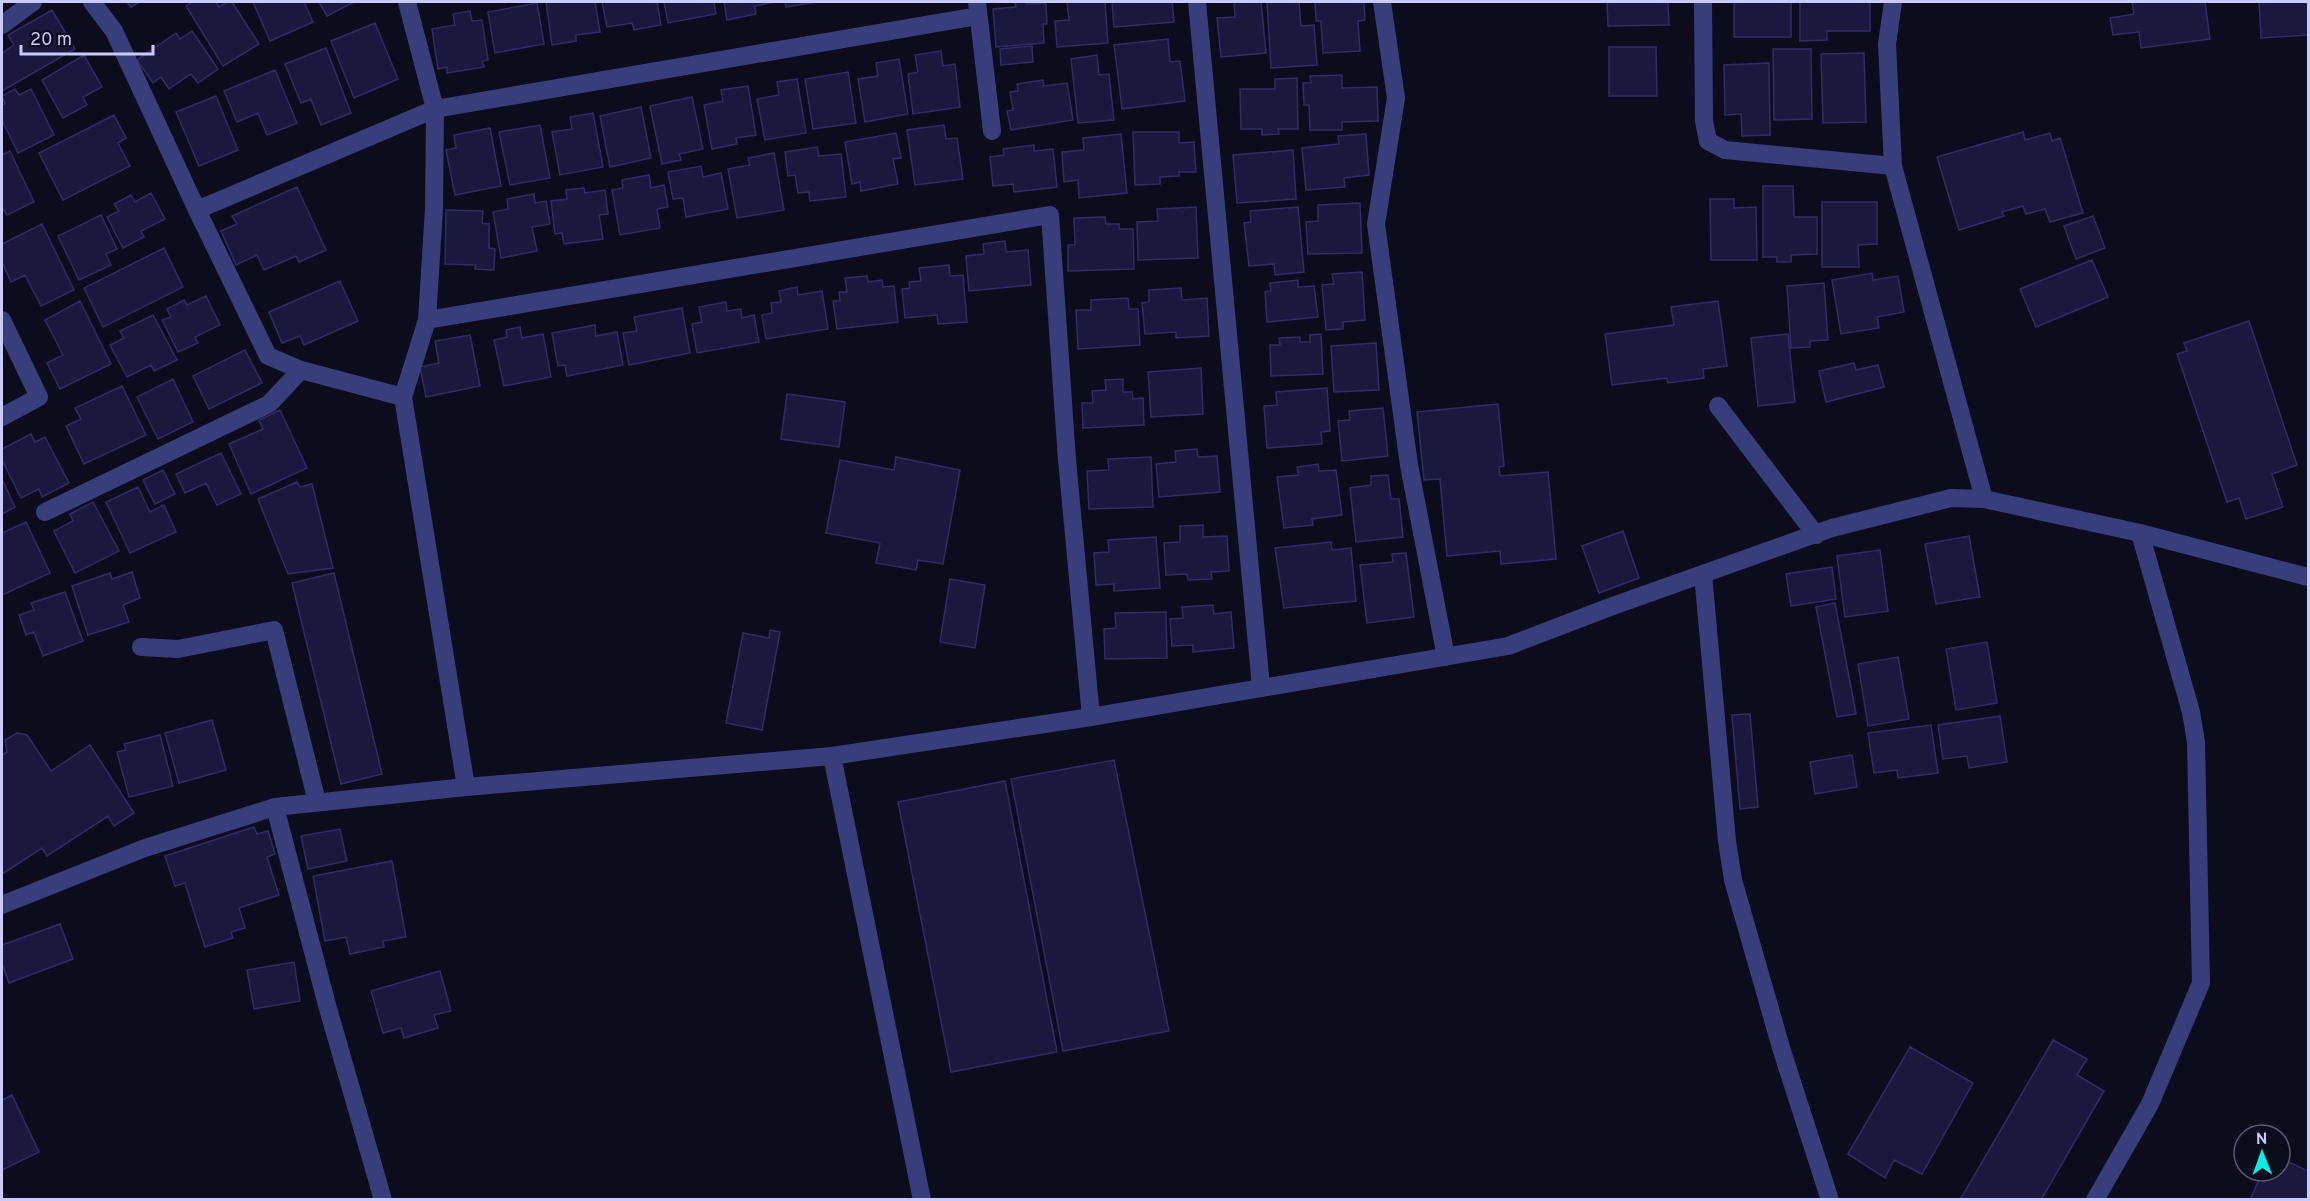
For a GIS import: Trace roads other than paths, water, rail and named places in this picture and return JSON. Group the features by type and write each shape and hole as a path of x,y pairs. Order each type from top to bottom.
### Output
{"street":[{"path":"2,25 33,2"},
{"path":"92,2 114,31 268,356 301,370 403,397"},
{"path":"407,2 435,109 434,208 427,320 403,397 466,787"},
{"path":"1197,2 1261,687"},
{"path":"1382,2 1396,98 1376,224 1409,465 1446,657"},
{"path":"1703,2 1704,121 1708,141 1725,150 1893,166"},
{"path":"1893,2 1887,44 1893,166 1984,499"},
{"path":"197,210 435,109 977,9 992,131"},
{"path":"427,320 1050,215 1067,460 1091,717"},
{"path":"2,320 39,398 2,417"},
{"path":"45,512 269,404 301,370"},
{"path":"1718,406 1816,535"},
{"path":"2,905 145,848 275,807 466,787 832,756 1091,717 1508,646 1832,528 1951,498 1984,499 2140,533 2308,577"},
{"path":"2095,1200 2150,1104 2201,983 2196,742 2191,712 2140,533"},
{"path":"1703,574 1726,841 1733,880 1782,1051 1830,1200"},
{"path":"141,647 178,649 274,630 317,802"},
{"path":"832,756 922,1200"},
{"path":"275,807 327,1005 383,1200"}]}
